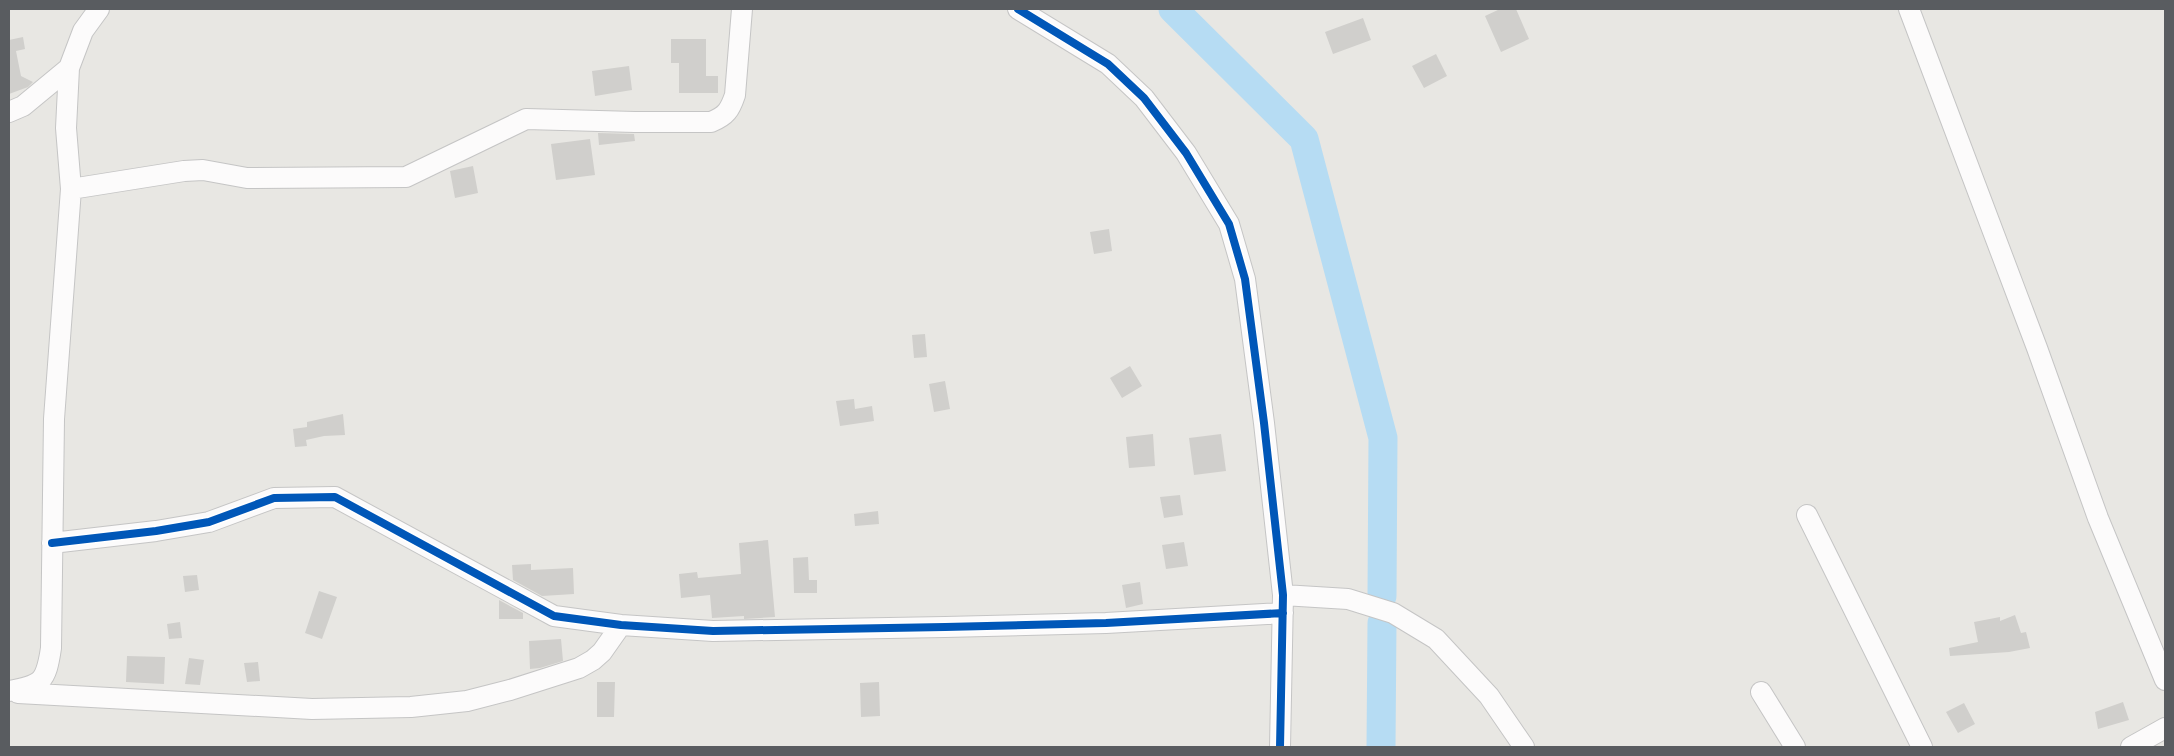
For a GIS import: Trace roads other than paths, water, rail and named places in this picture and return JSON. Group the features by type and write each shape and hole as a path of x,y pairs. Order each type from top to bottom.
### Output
{"street":[{"path":"9,692 29,687 42,680 48,667 51,648 54,419 71,189 66,128 69,68 83,31 98,9"},
{"path":"71,189 184,170 202,170 247,178 406,177 526,119 711,122 723,117 731,109 735,95 742,9"},
{"path":"1018,9 1108,64 1144,98 1186,153 1229,224 1245,280 1264,423 1283,604 1280,747"},
{"path":"1910,9 2034,339 2098,518 2165,680"},
{"path":"9,112 23,106 69,68"},
{"path":"52,543 156,531 209,522 274,498 335,497 554,616 622,625 713,631 1106,623 1348,599 1393,613 1436,639 1489,696 1524,747"},
{"path":"1807,515 1922,747"},
{"path":"9,692 312,709 411,707 467,701 510,690 579,668 602,652 622,625"},
{"path":"1761,692 1795,747"},
{"path":"2131,747 2165,728"}],"waterway":[{"path":"1173,9 1304,139 1383,438 1382,596"},
{"path":"1381,747 1382,623"}]}
